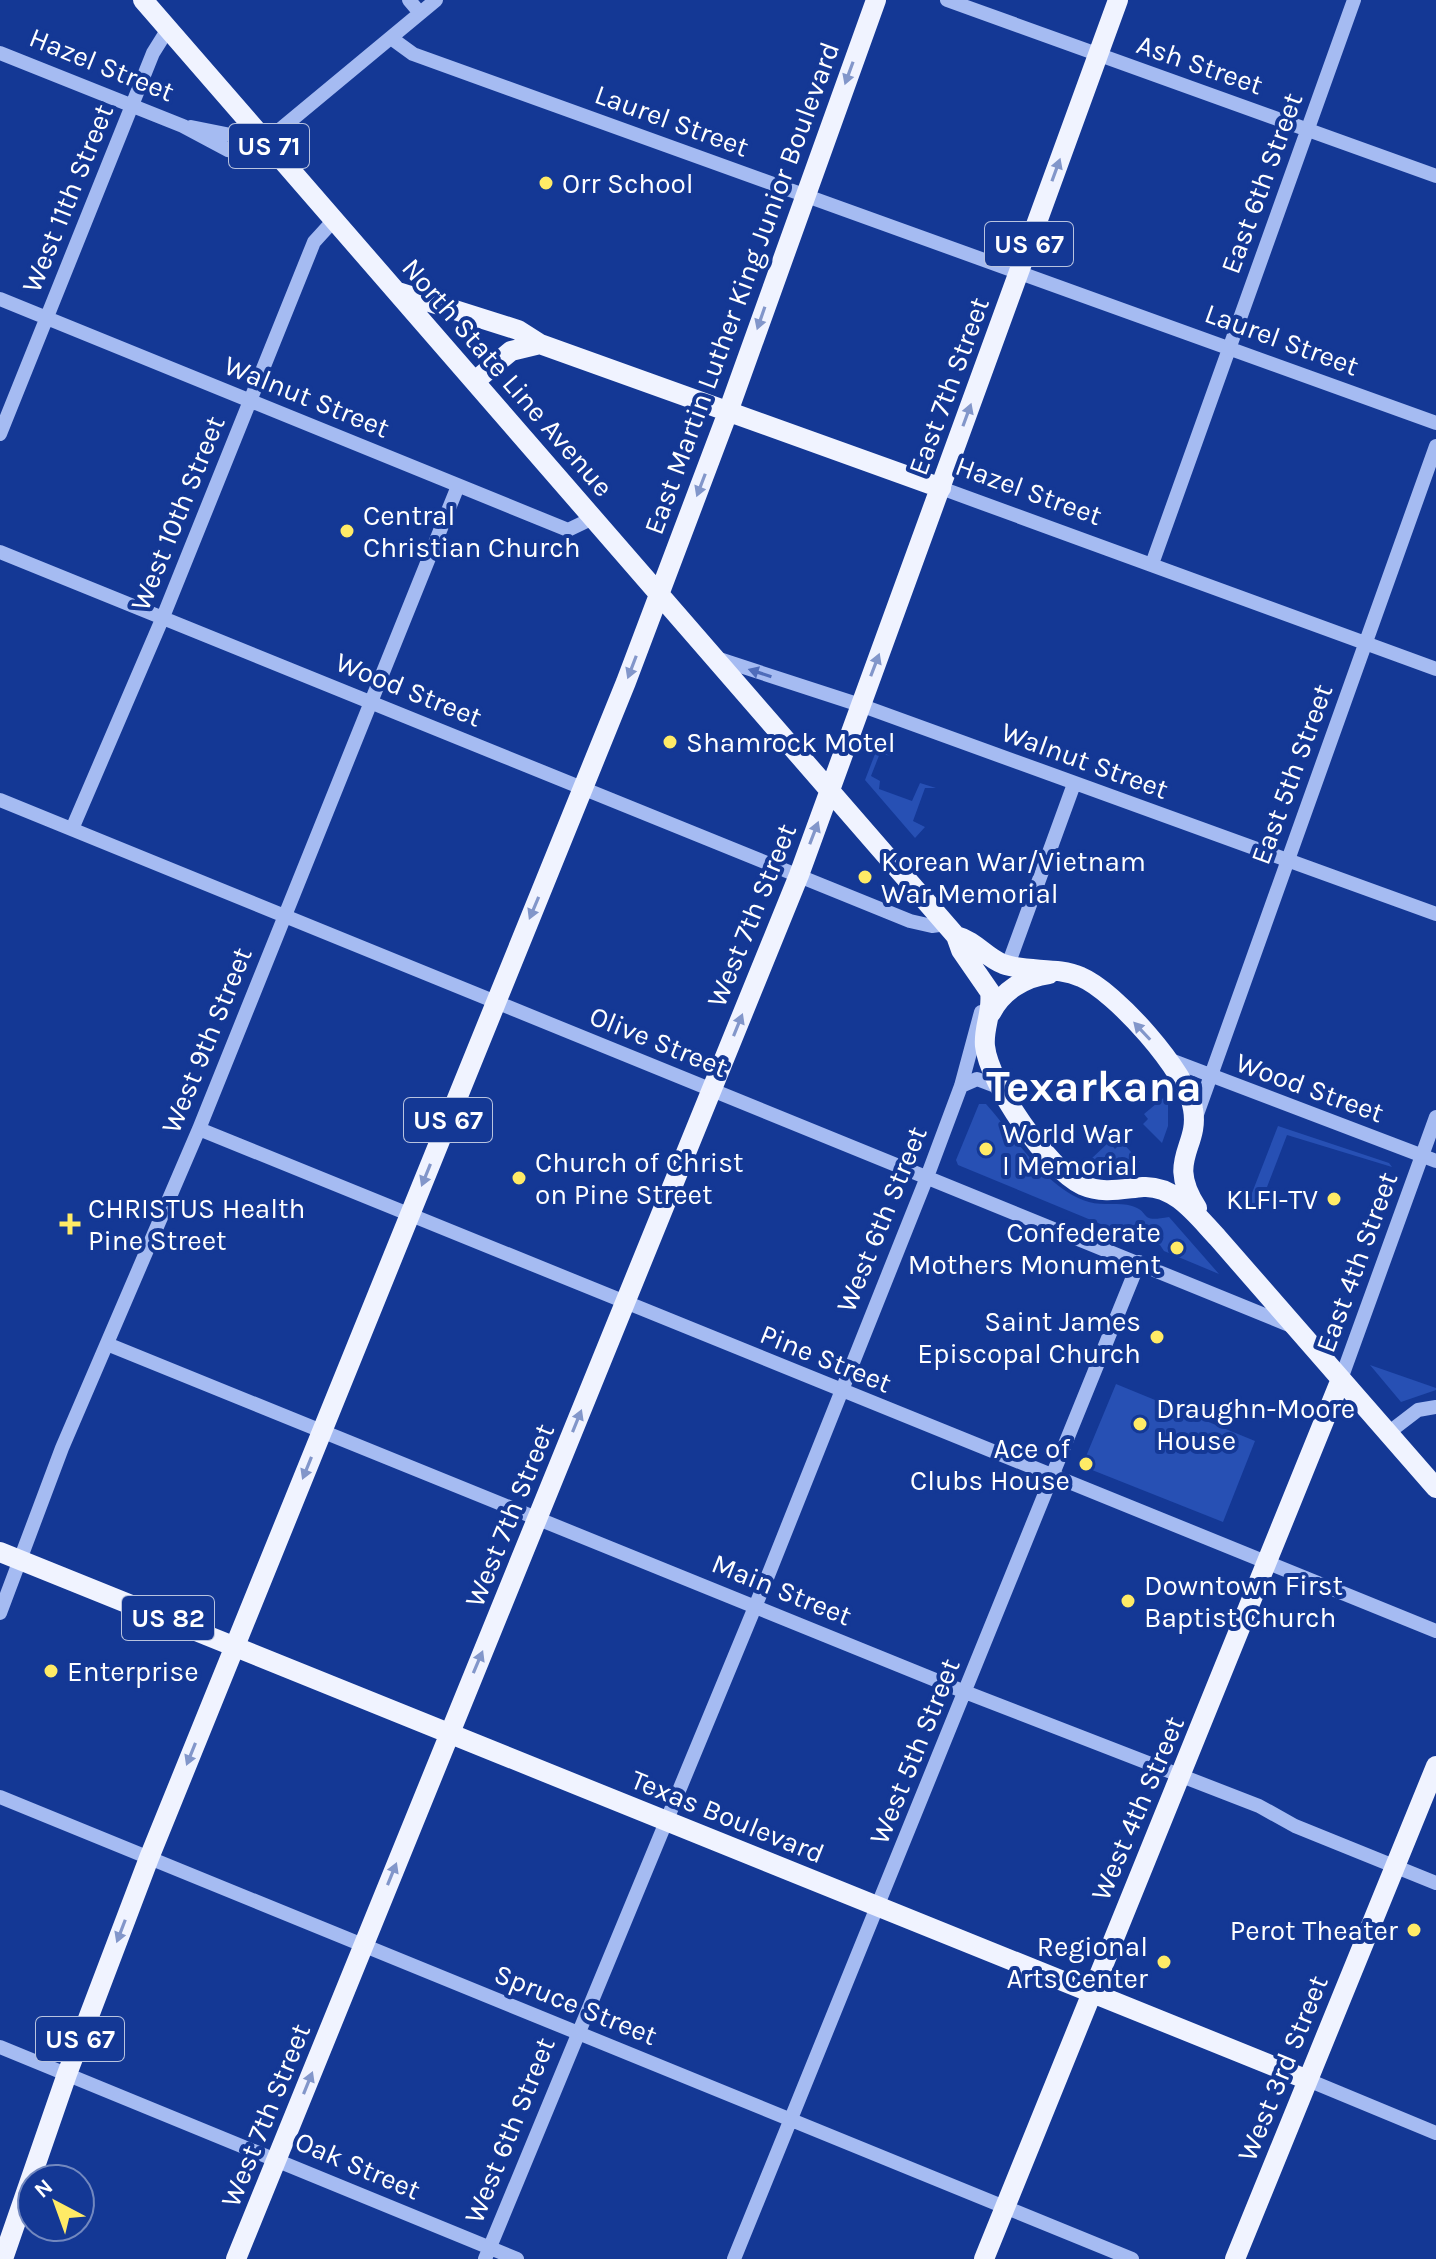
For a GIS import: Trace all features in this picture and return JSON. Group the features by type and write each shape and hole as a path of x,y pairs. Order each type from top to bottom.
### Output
{"main road":[{"name":"North State Line Avenue","path":"143,0 951,930 961,950 983,976 990,992 991,1013 985,1045 998,1087 1013,1112 1075,1180 1105,1191 1144,1187 1176,1196 1217,1237 1436,1488"},
{"name":"East Martin Luther King Junior Boulevard","path":"659,594 876,0"},
{"name":"East 7th Street","path":"830,791 1118,0"},
{"name":"Hazel Street","path":"397,291 518,330 540,344 941,488"},
{"path":"475,381 511,351 540,344"},
{"name":"US 67","path":"3,2259 67,2074 149,1858 584,787 659,594"},
{"name":"West 7th Street","path":"236,2259 799,875 830,791"},
{"name":"North State Line Avenue","path":"951,930 993,959 1008,965 1069,973 1093,984 1168,1059 1190,1094 1195,1120 1183,1154 1189,1194 1217,1237"},
{"path":"991,1013 999,999 1018,984 1045,974 1069,973"},
{"path":"1144,1187 1164,1175 1183,1154"},
{"name":"West 4th Street","path":"984,2259 1341,1379"},
{"name":"Texas Boulevard","path":"0,1552 235,1644 448,1734 1308,2080"},
{"name":"West 3rd Street","path":"1235,2259 1436,1766"}],"street":[{"path":"409,0 420,13"},
{"path":"265,142 436,0"},
{"name":"Ash Street","path":"947,0 1436,176"},
{"name":"East 6th Street","path":"1152,564 1354,0"},
{"name":"West 11th Street","path":"0,434 155,49 168,29"},
{"name":"Laurel Street","path":"391,38 413,54 1436,423"},
{"name":"Hazel Street","path":"0,53 183,126 240,154 252,151 265,142"},
{"name":"West 10th Street","path":"72,829 163,617 314,242 334,220"},
{"name":"Walnut Street","path":"0,299 568,530 593,518"},
{"name":"East 5th Street","path":"1195,1120 1436,446"},
{"name":"West 9th Street","path":"0,1613 62,1448 199,1129 458,486"},
{"name":"Hazel Street","path":"941,488 1436,669"},
{"name":"Wood Street","path":"0,552 910,921 951,930"},
{"name":"Walnut Street","path":"714,658 860,705 1436,914"},
{"path":"1008,965 1074,784"},
{"name":"Olive Street","path":"0,800 1298,1329"},
{"name":"West 6th Street","path":"487,2254 755,1606 927,1177 961,1086 983,1003 983,976"},
{"name":"Wood Street","path":"1168,1059 1429,1158"},
{"path":"961,1086 977,1079 998,1087"},
{"name":"East 4th Street","path":"1341,1379 1429,1158 1436,1117"},
{"name":"Pine Street","path":"199,1129 1436,1631"},
{"name":"West 5th Street","path":"734,2259 1139,1262"},
{"name":"Main Street","path":"107,1344 965,1692 1259,1806 1295,1826 1436,1883"},
{"path":"1388,1433 1418,1410 1436,1407"},
{"name":"Spruce Street","path":"0,1797 1132,2259"},
{"name":"Oak Street","path":"0,2047 277,2159 487,2254 517,2259"},
{"name":"Texas Boulevard","path":"1308,2080 1436,2133"}],"shaded area":[{"path":"880,741 895,747 890,756 880,753 871,776 880,781 879,789 912,801 920,783 936,788 925,788 913,821 925,827 915,838 865,780"},
{"path":"1168,1094 1168,1126 1162,1143 1143,1124 1148,1119 1144,1114"},
{"path":"979,1104 986,1104 1058,1186 1089,1202 1132,1206 1153,1219 1169,1217 1219,1274 1164,1251 1160,1245 1132,1237 958,1165 956,1160"},
{"path":"1278,1126 1389,1163 1392,1167 1287,1135 1262,1200 1245,1211"},
{"path":"1109,1142 1115,1149 1122,1142 1140,1162 1113,1168 1090,1160"},
{"path":"1370,1365 1436,1388 1436,1390 1401,1402"},
{"path":"1116,1384 1255,1441 1223,1522 1082,1466"}],"place":[{"name":"Orr School","path":"546,183"},
{"name":"Central Christian Church","path":"347,531"},
{"name":"Shamrock Motel","path":"670,742"},
{"name":"Korean War/Vietnam War Memorial","path":"865,877"},
{"name":"World War I Memorial","path":"986,1149"},
{"name":"Church of Christ on Pine Street","path":"519,1178"},
{"name":"KLFI-TV","path":"1334,1199"},
{"name":"CHRISTUS Health Pine Street","path":"70,1224"},
{"name":"Confederate Mothers Monument","path":"1177,1248"},
{"name":"Saint James Episcopal Church","path":"1157,1337"},
{"name":"Draughn-Moore House","path":"1140,1424"},
{"name":"Ace of Clubs House","path":"1086,1464"},
{"name":"Downtown First Baptist Church","path":"1128,1601"},
{"name":"Enterprise","path":"51,1671"},
{"name":"Perot Theater","path":"1414,1930"},
{"name":"Regional Arts Center","path":"1164,1962"}],"district":[{"name":"Texarkana","path":"1094,1086"}]}
